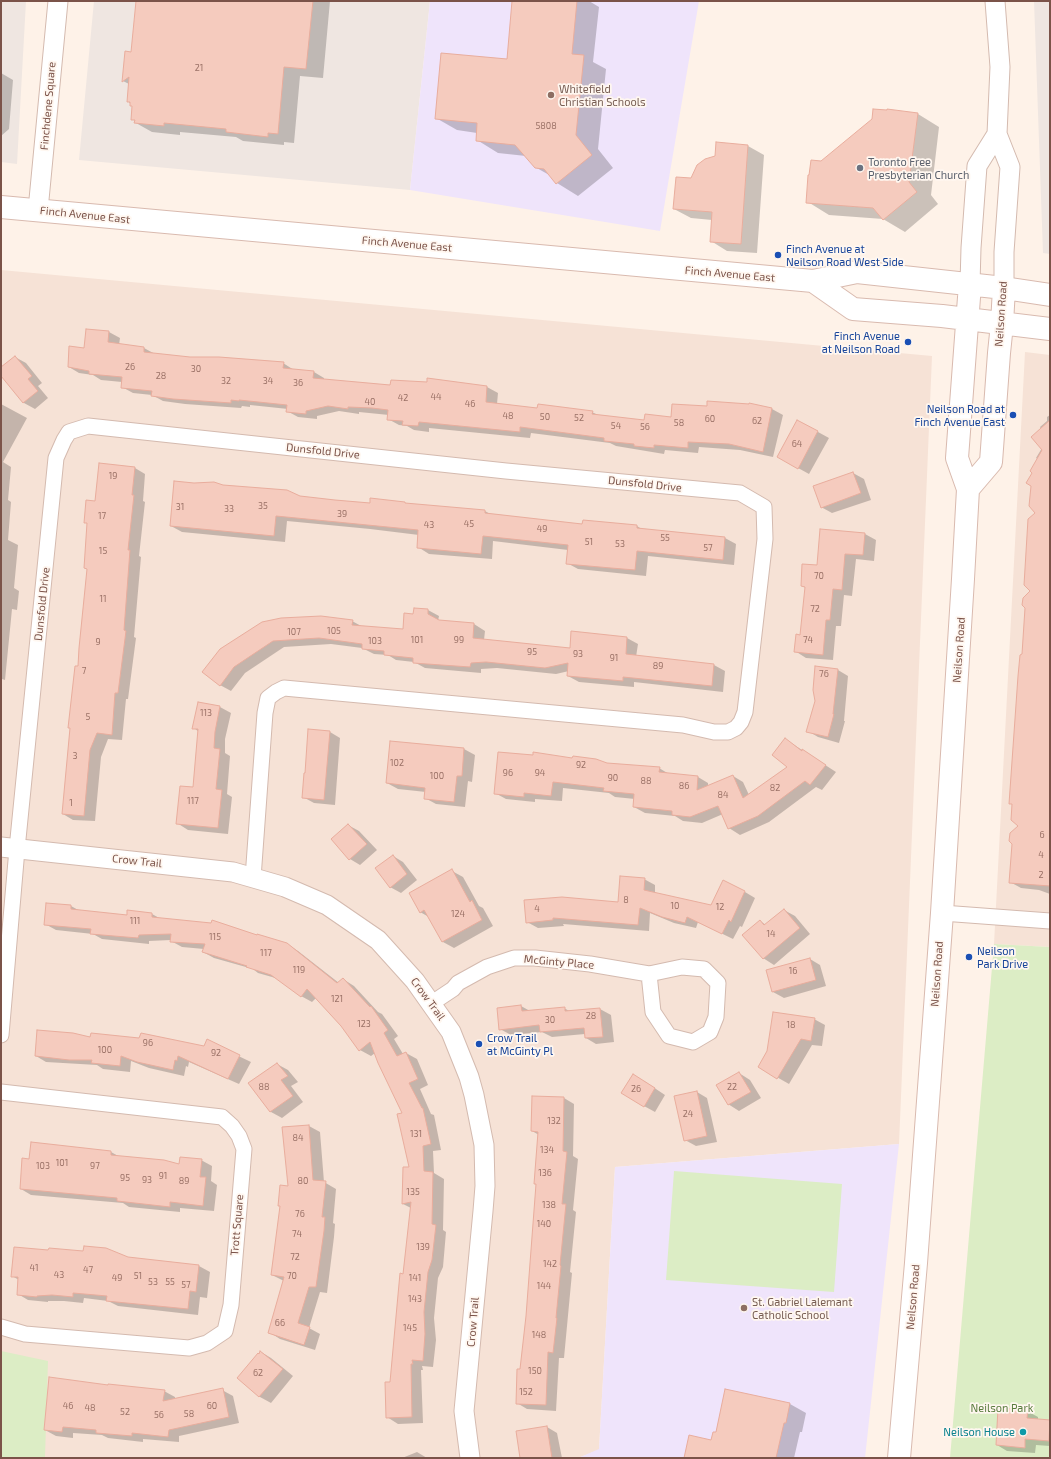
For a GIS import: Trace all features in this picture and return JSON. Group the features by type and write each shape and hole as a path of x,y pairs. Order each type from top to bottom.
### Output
{"main road":[{"name":"Finch Avenue East","path":"1,207 813,281 857,272 1004,288 1050,295"},
{"path":"813,281 852,309 942,316 1050,329"},
{"name":"Neilson Road","path":"899,1458 916,1262 942,912 968,489 957,458 970,284"},
{"name":"Neilson Road","path":"968,489 991,462 1004,288"}],"street":[{"name":"Finchdene Square","path":"38,210 58,1"},
{"name":"Neilson Road","path":"995,1 1000,67 997,134 1010,167 1004,252 1004,288"},
{"name":"Neilson Road","path":"970,284 977,166 997,134"},
{"name":"Dunsfold Drive","path":"9,848 56,458 69,432 88,426 491,469 740,493 764,507 766,539 745,712 741,722 736,728 728,732 714,732 683,724 284,688 268,698 265,713 253,878"},
{"path":"1,1035 9,848"},
{"name":"Crow Trail","path":"9,848 233,872 292,890 327,905 351,920 378,940 415,981 432,1003 451,1032 469,1077 484,1146 485,1186 464,1411 470,1458"},
{"path":"942,912 1050,921"},
{"name":"McGinty Place","path":"432,1003 453,989 458,983 487,967 514,958 535,958 590,964 650,974 682,967 704,969 718,983 716,1017 710,1032 693,1042 669,1036 653,1012 650,974"},
{"name":"Trott Square","path":"1,1092 222,1117 232,1126 239,1136 244,1149 231,1305 225,1331 207,1343 190,1348 24,1334 1,1327"}],"shaded area":[{"path":"1,1 26,1 17,164 1,162"},
{"path":"94,1 430,1 410,190 79,160"},
{"name":"Whitefield Christian Schools","path":"430,1 699,1 660,231 410,190"},
{"path":"1034,1 1050,1 1050,254 1043,253"},
{"path":"1,270 932,356 899,1144 615,1167 599,1450 578,1458 1,1458"},
{"path":"1025,352 1050,355 1050,947 994,944"},
{"name":"St. Gabriel Lalemant Catholic School","path":"899,1144 865,1458 578,1458 599,1449 615,1167"}],"green space":[{"name":"Neilson Park","path":"994,944 1050,947 1050,1458 950,1458"},
{"path":"674,1171 842,1184 834,1292 666,1280"},
{"path":"1,1351 48,1361 45,1457 49,1458 1,1458"}],"building":[{"path":"136,1 313,1 306,69 284,67 278,134 268,133 268,137 226,132 226,129 164,123 164,126 134,123 135,120 131,120 132,106 130,106 130,102 127,102 129,77 122,82 125,51 131,52"},
{"path":"512,1 577,1 572,54 584,55 576,135 592,155 556,184 544,169 535,168 515,145 476,141 477,123 435,119 441,53 507,59"},
{"name":"Toronto Free Presbyterian Church","path":"873,109 887,109 918,113 909,182 917,192 883,220 873,208 806,203 808,175 811,160 821,161 872,119"},
{"path":"716,142 748,145 741,244 710,242 712,212 673,209 676,177 691,178 697,165 705,159 715,156"},
{"path":"86,329 109,331 108,342 144,347 144,352 190,357 219,357 284,362 283,368 314,371 313,378 390,385 391,380 427,382 427,378 487,386 486,402 537,408 538,404 593,411 592,414 644,420 645,414 671,417 672,404 707,406 707,401 749,403 772,408 763,452 729,444 688,442 688,448 654,445 654,448 634,446 634,444 604,441 604,438 520,427 520,432 419,422 418,426 402,425 403,421 387,420 388,410 372,408 348,407 348,409 328,406 306,411 306,414 286,412 287,405 239,400 231,400 231,403 173,399 151,396 152,391 121,388 122,377 89,374 89,371 68,367 69,346 84,348"},
{"path":"15,356 32,376 28,379 38,391 23,403 1,376 1,367"},
{"path":"797,420 818,431 798,469 777,457"},
{"path":"1050,420 1050,886 1009,883 1012,844 1009,841 1010,833 1018,826 1011,820 1012,804 1009,804 1018,676 1020,655 1022,654 1025,608 1022,605 1023,598 1030,591 1024,585 1028,519 1035,513 1029,506 1031,486 1026,483 1032,473 1030,471 1042,450 1031,437"},
{"path":"99,463 135,467 132,495 134,495 128,550 130,550 124,630 126,631 118,693 115,693 112,735 97,733 90,750 84,816 62,814 70,728 68,728 75,666 78,666 87,569 84,568 87,523 84,523 86,500 95,501"},
{"path":"853,472 861,493 821,508 813,486"},
{"path":"174,481 194,483 214,482 223,485 287,490 300,496 335,500 370,503 370,498 405,503 485,510 485,513 582,524 583,520 637,525 637,528 725,537 723,560 637,551 635,570 566,564 568,545 483,536 481,554 417,548 418,530 276,516 274,536 170,526"},
{"path":"820,529 865,533 863,555 845,554 842,590 833,589 830,620 826,620 823,655 794,652 796,634 800,635 805,587 801,586 802,564 817,565"},
{"path":"414,608 428,609 428,614 439,620 474,623 473,638 570,648 571,631 627,637 626,654 714,664 712,686 623,677 623,681 567,676 568,663 545,668 486,662 471,663 470,667 413,663 413,658 384,655 384,651 362,649 362,644 319,638 273,641 234,667 220,686 202,672 220,649 262,622 281,618 321,616 353,620 352,625 403,629 404,613 413,614"},
{"path":"815,666 838,669 834,714 828,737 806,732 815,701 813,690"},
{"path":"198,702 220,706 215,732 214,748 220,749 216,789 222,790 218,828 176,824 180,786 193,787 198,729 192,729"},
{"path":"308,729 330,731 324,800 302,798"},
{"path":"785,738 802,751 802,749 826,765 810,785 805,781 758,816 728,829 718,806 690,817 672,815 672,811 633,807 634,794 603,791 604,788 553,782 551,796 524,793 524,797 494,794 498,752 533,755 533,752 572,758 573,756 596,759 607,763 660,767 659,772 698,776 697,790 733,775 743,798 787,767 772,755"},
{"path":"390,741 464,748 462,776 457,776 454,802 424,799 425,788 386,783"},
{"path":"348,824 367,844 349,860 331,839"},
{"path":"393,855 407,874 390,888 375,868"},
{"path":"452,869 470,902 472,900 482,920 442,942 424,910 420,913 409,893"},
{"path":"620,876 645,878 644,890 711,905 723,880 745,891 731,922 729,920 722,934 687,917 685,923 662,917 640,908 638,925 553,918 553,920 526,923 524,900 562,897 618,902"},
{"path":"46,903 71,905 71,909 127,915 127,910 152,913 152,917 211,923 212,920 287,943 337,983 343,978 370,1007 371,1006 388,1030 384,1033 397,1056 406,1052 418,1079 409,1083 423,1108 431,1144 423,1146 424,1171 433,1172 432,1224 436,1225 432,1260 428,1272 424,1312 425,1334 423,1361 412,1360 413,1364 411,1364 412,1417 386,1418 385,1382 390,1382 400,1273 403,1274 411,1202 402,1204 403,1167 409,1167 397,1114 402,1113 378,1063 370,1042 359,1051 341,1026 307,989 301,997 271,975 202,952 205,944 170,942 171,934 139,935 138,938 90,934 91,929 44,925"},
{"path":"784,909 800,928 763,959 742,935 760,920 764,925"},
{"path":"810,958 816,980 772,992 766,970"},
{"path":"521,1005 522,1011 565,1007 565,1011 600,1008 603,1037 585,1038 584,1028 540,1032 539,1025 499,1030 497,1008"},
{"path":"773,1012 815,1018 811,1041 801,1039 777,1079 758,1067 767,1051"},
{"path":"37,1030 73,1033 90,1037 91,1033 139,1038 141,1033 204,1046 207,1039 240,1055 228,1079 178,1056 177,1061 175,1060 173,1070 137,1062 121,1056 120,1066 91,1063 92,1060 69,1060 35,1056"},
{"path":"277,1063 288,1076 281,1080 293,1096 270,1112 248,1083"},
{"path":"739,1072 751,1092 728,1105 716,1085"},
{"path":"633,1074 655,1088 644,1107 621,1093"},
{"path":"697,1091 707,1136 684,1141 674,1096"},
{"path":"532,1096 564,1097 563,1151 567,1152 562,1204 566,1204 557,1318 553,1353 548,1352 546,1405 516,1404 517,1369 520,1369 526,1316 536,1184 534,1184 538,1132 531,1131"},
{"path":"309,1125 313,1180 326,1181 322,1217 325,1217 324,1231 316,1287 309,1287 298,1323 310,1327 304,1345 268,1333 284,1277 271,1275 280,1206 278,1206 280,1185 288,1186 282,1127"},
{"path":"31,1142 111,1151 111,1155 164,1160 179,1164 180,1157 202,1159 200,1177 206,1177 203,1206 170,1202 170,1207 117,1201 117,1198 20,1189 22,1158 29,1159"},
{"path":"84,1246 106,1248 128,1257 199,1265 196,1292 190,1291 188,1309 106,1301 107,1296 73,1293 73,1297 52,1295 37,1297 17,1295 18,1277 11,1277 14,1247 83,1251"},
{"path":"260,1351 283,1369 259,1397 237,1378"},
{"path":"49,1377 108,1385 165,1390 163,1401 223,1388 229,1417 169,1430 168,1437 132,1433 132,1436 96,1433 96,1430 63,1427 62,1432 44,1430"},
{"path":"725,1389 790,1403 776,1458 684,1458 689,1435 711,1440 713,1432 716,1432"},
{"name":"Neilson House","path":"998,1408 1028,1410 1027,1418 1050,1420 1049,1441 1025,1439 1025,1448 996,1445"},
{"path":"547,1426 552,1458 520,1458 516,1431"}],"place":[{"name":"Whitefield Christian Schools","path":"551,95"},
{"name":"Toronto Free Presbyterian Church","path":"860,168"},
{"name":"Finch Avenue at Neilson Road West Side","path":"778,255"},
{"name":"Finch Avenue at Neilson Road","path":"908,342"},
{"name":"Neilson Road at Finch Avenue East","path":"1013,415"},
{"name":"Neilson Park Drive","path":"969,957"},
{"name":"Crow Trail at McGinty Pl","path":"479,1044"},
{"name":"St. Gabriel Lalemant Catholic School","path":"744,1308"},
{"name":"Neilson House","path":"1023,1432"}]}
